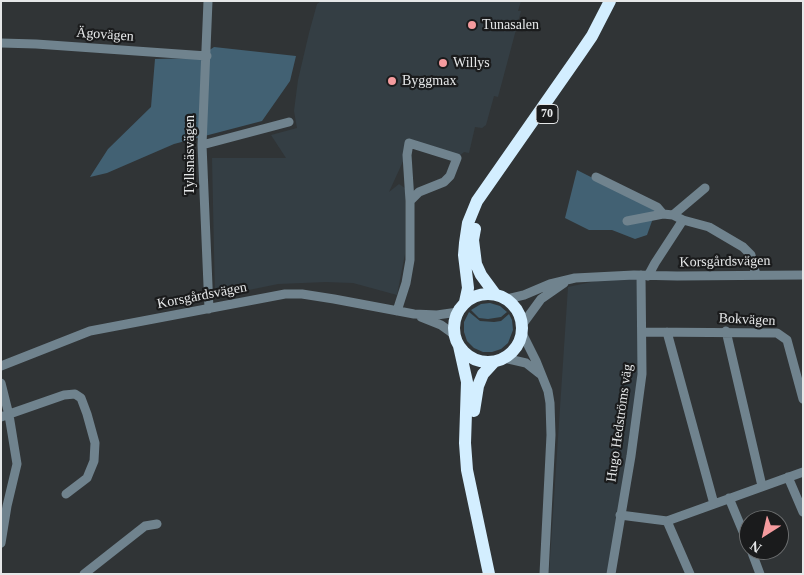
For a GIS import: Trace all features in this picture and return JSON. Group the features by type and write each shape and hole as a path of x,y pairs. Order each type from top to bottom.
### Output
{"highway":[{"name":"70","path":"489,574 467,470 465,443 467,382 454,323 468,288 464,260 468,223 477,201 592,36 610,1"},
{"name":"70","path":"522,329 518,310 501,296 481,275 474,254 474,240 479,217 489,196 586,59 614,13 619,1"},
{"path":"461,307 476,295 501,296"},
{"path":"497,574 475,471 474,408 478,386 483,374 516,348 522,329"},
{"path":"457,341 472,358 482,362 499,360"}],"street":[{"name":"Tyllsnäsvägen","path":"208,1 202,145 209,309"},
{"name":"Ägovägen","path":"1,43 207,56"},
{"path":"202,145 289,122"},
{"path":"397,311 409,266 410,201 407,155 409,143 457,158 450,176 444,182 419,192 410,201"},
{"path":"596,177 657,207 663,214"},
{"path":"673,215 705,188"},
{"path":"627,221 663,214 673,215 709,228 743,247 750,255 756,275"},
{"name":"Korsgårdsvägen","path":"645,275 683,220"},
{"name":"Korsgårdsvägen","path":"501,296 524,295 550,284 575,278 645,275 803,274"},
{"name":"Hugo Hedströms väg","path":"610,574 631,456 641,383 645,275"},
{"name":"Korsgårdsvägen","path":"522,329 541,299 552,290 575,278"},
{"name":"Korsgårdsvägen","path":"1,366 90,331 266,297 293,294 334,299 414,314 437,315 461,307"},
{"name":"Korsgårdsvägen","path":"414,314 441,326 457,341"},
{"path":"522,329 548,391 551,417 544,574"},
{"path":"726,331 762,486"},
{"name":"Bokvägen","path":"643,332 726,331 777,333 787,340 803,399"},
{"path":"668,332 714,504"},
{"path":"499,360 526,363 543,377"},
{"path":"1,383 5,416 17,464 4,506 1,543"},
{"path":"5,416 64,395 75,394 80,398 88,414 95,443 94,462 87,478 66,494"},
{"path":"620,514 667,521 803,472"},
{"path":"788,477 803,512"},
{"path":"729,498 739,522"},
{"path":"667,521 690,574"},
{"path":"84,574 145,526 157,524"},
{"path":"754,560 760,574"}],"shaded area":[{"path":"321,1 521,1 518,11 521,11 498,97 494,96 486,125 482,128 475,127 469,153 464,152 457,158 412,145 389,192 399,184 405,188 405,254 397,295 353,283 326,282 278,284 215,297 212,158 286,158 271,135 297,128 294,111 298,80 317,4"},
{"path":"214,47 296,56 290,81 262,121 174,144 107,173 90,177 108,149 151,107 155,59 198,58"},
{"path":"577,170 656,210 647,235 635,239 612,230 589,230 565,218"},
{"path":"641,275 642,374 611,574 549,574 568,287 605,279"},
{"path":"490,303 500,306 507,312 501,317 488,319 479,318 471,310 481,304"},
{"path":"469,312 480,321 494,322 501,321 509,314 513,330 508,343 501,349 492,352 483,352 474,348 467,341 464,332 464,322"}],"place":[{"name":"Tunasalen","path":"472,25"},
{"name":"Willys","path":"443,63"},
{"name":"Byggmax","path":"392,81"}]}
